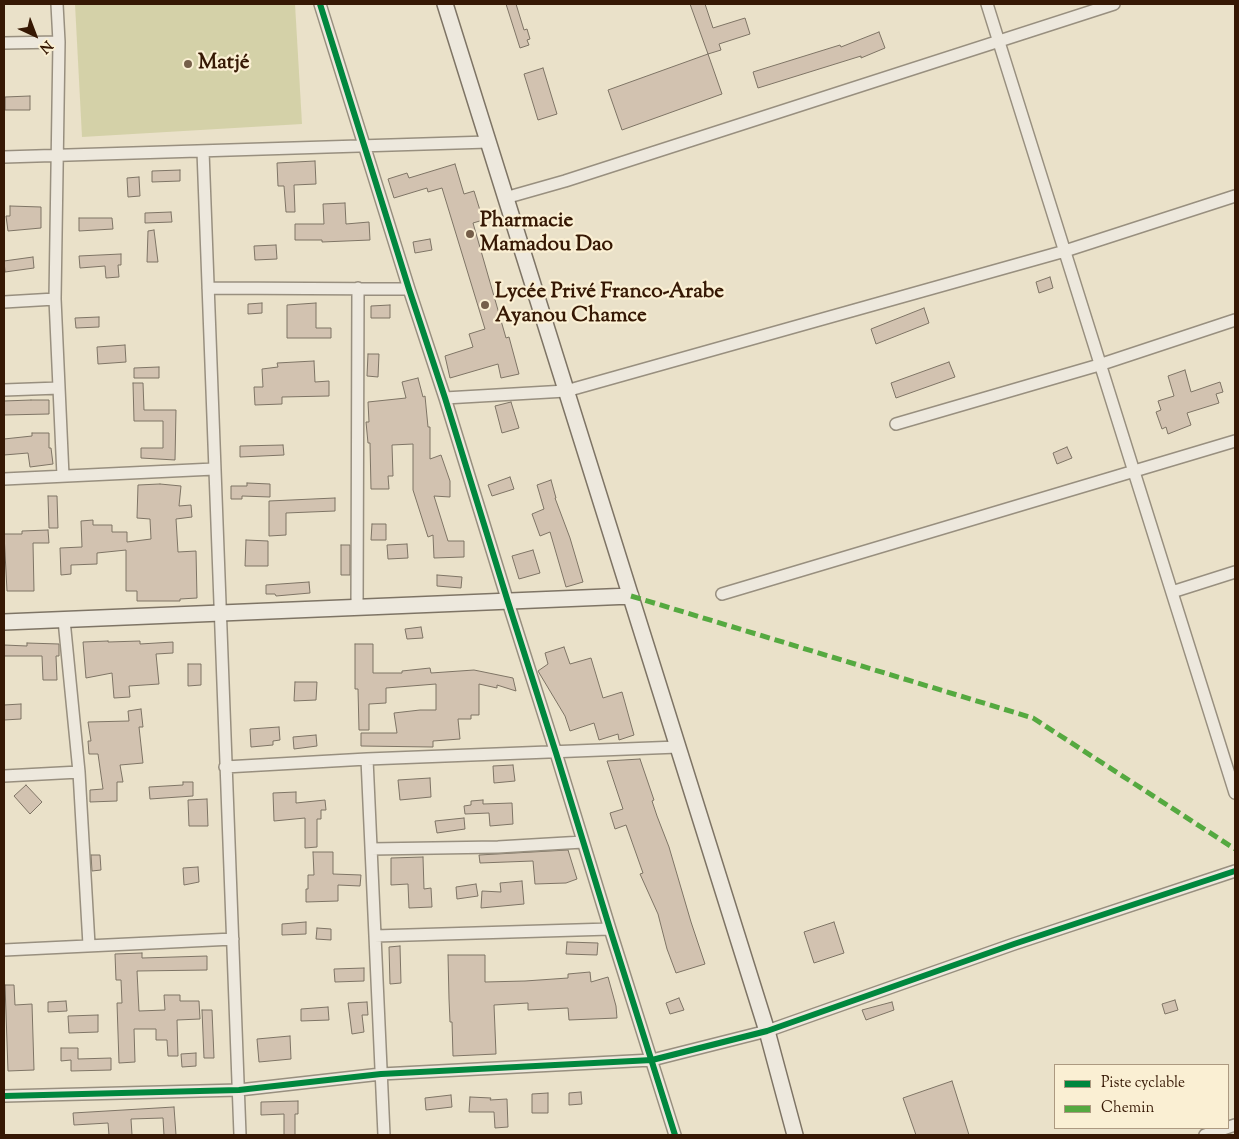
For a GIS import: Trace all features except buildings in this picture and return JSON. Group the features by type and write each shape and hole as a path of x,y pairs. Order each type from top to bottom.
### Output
{"street":[{"path":"57,4 59,42 55,299 63,476"},
{"path":"320,4 676,1135"},
{"path":"444,4 767,1031 795,1135"},
{"path":"987,4 1235,793"},
{"path":"505,198 1114,4"},
{"path":"4,43 59,42"},
{"path":"4,158 488,142"},
{"path":"202,151 240,1135"},
{"path":"445,398 566,391 1065,250 1235,196"},
{"path":"208,288 409,289"},
{"path":"358,288 358,608"},
{"path":"4,302 55,299"},
{"path":"896,424 1099,365 1235,320"},
{"path":"4,390 59,388"},
{"path":"722,594 1235,441"},
{"path":"4,479 214,469"},
{"path":"1172,592 1235,572"},
{"path":"4,622 631,596"},
{"path":"64,620 79,772 89,945"},
{"path":"225,767 368,759 678,748"},
{"path":"368,759 384,1135"},
{"path":"4,776 79,772"},
{"path":"371,849 498,847 583,842"},
{"path":"4,1096 239,1090 381,1074 652,1060 767,1031 1014,944 1235,871"},
{"path":"375,936 610,929"},
{"path":"4,950 233,939"},
{"path":"1205,1135 1223,1129"}],"shaded area":[{"name":"Matjé","path":"75,4 295,4 302,124 82,137"}],"marked path":[{"path":"631,596 1033,718 1235,849"}],"cycle path":[{"path":"320,4 675,1135"},
{"path":"4,1096 239,1090 381,1074 652,1060 767,1031 1014,944 1235,871"}],"place":[{"name":"Matjé","path":"188,64"},
{"name":"Pharmacie Mamadou Dao","path":"470,234"},
{"name":"Lycée Privé Franco-Arabe Ayanou Chamce","path":"485,305"}]}
